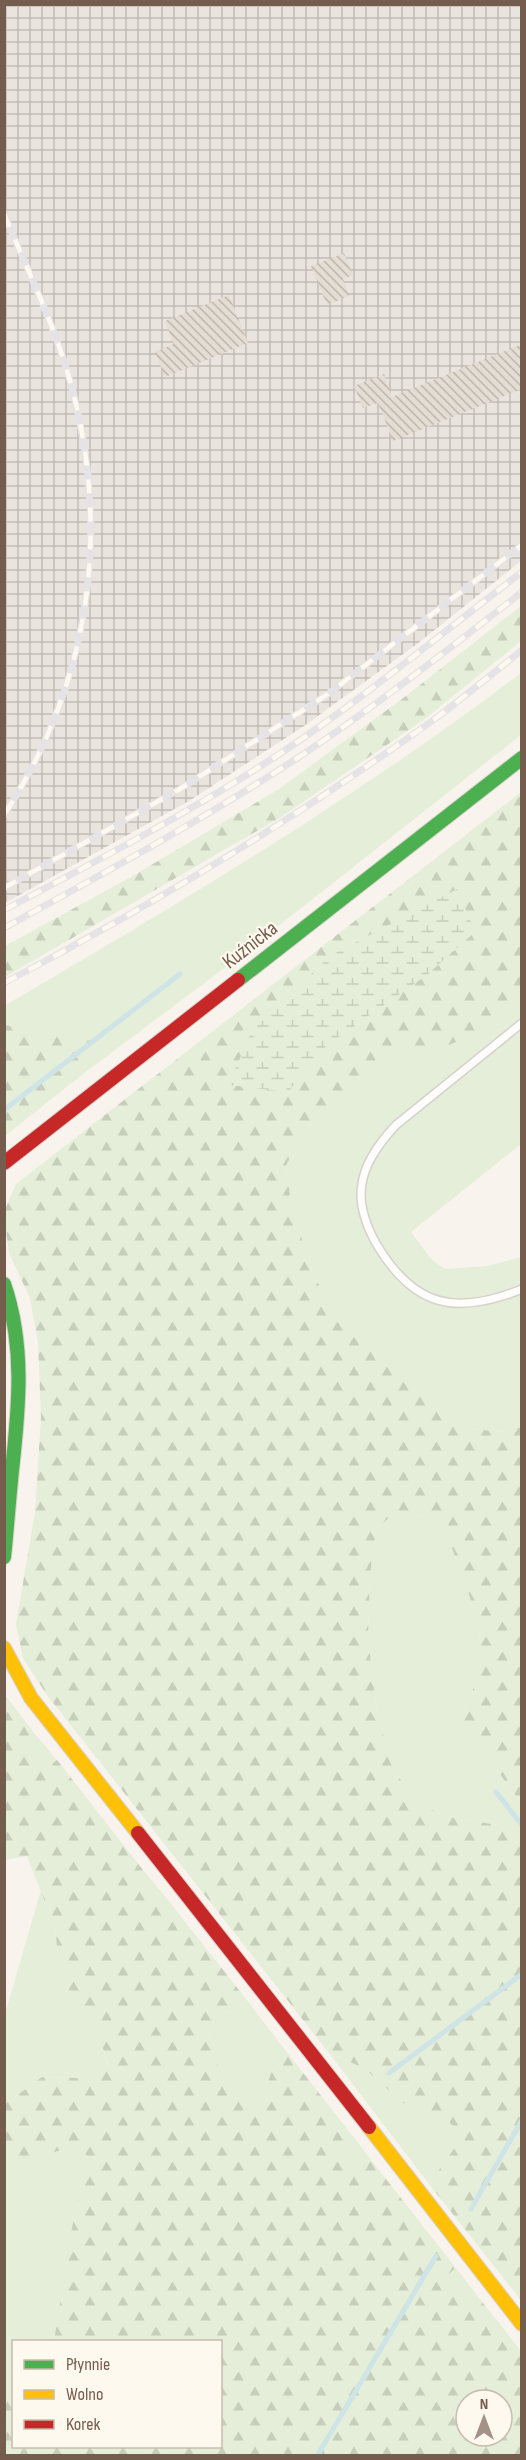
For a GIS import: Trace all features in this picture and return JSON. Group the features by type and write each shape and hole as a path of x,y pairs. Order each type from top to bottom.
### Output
{"street":[{"name":"Kuźnicka","path":"4,1163 522,758"},
{"path":"4,1284 13,1304 20,1365 4,1557"},
{"path":"4,1648 31,1698 240,1961 522,2324"}],"lane":[{"path":"522,1023 396,1125 380,1143 368,1164 361,1184 363,1209 370,1233 387,1262 415,1291 432,1300 474,1303 522,1289"}],"shaded area":[{"path":"5,5 521,5 521,561 417,644 304,726 189,801 5,903"}],"green space":[{"path":"521,606 521,641 425,719 281,817 5,977 5,946 131,877 279,789 402,699"},
{"path":"521,673 521,735 239,957 83,1074 91,1041 5,1025 4,1006 137,928 268,847 396,763"},
{"path":"521,792 521,1005 495,1027 441,1048 408,1048 356,1083 307,1130 286,1165 291,1204 314,1277 352,1335 412,1390 471,1429 505,1432 521,1427 521,1800 513,1793 459,1721 485,1662 472,1603 452,1548 425,1516 396,1511 376,1530 370,1575 368,1639 377,1712 391,1764 413,1800 444,1816 497,1825 521,1839 521,2300 429,2184 463,2136 448,2121 403,2103 364,2068 329,2053 47,1695 23,1658 16,1624 35,1513 41,1417 38,1343 30,1298 9,1253 4,1212 16,1184"},
{"path":"457,889 475,932 427,975 327,1045 288,1092 228,1085 252,1031 330,956"},
{"path":"521,1005 521,1144 411,1232 431,1259 445,1269 488,1266 521,1257 521,1427 505,1432 471,1429 412,1390 352,1335 314,1277 291,1204 286,1165 307,1130 356,1083 408,1048 441,1048 495,1027"},
{"path":"5,1025 92,1041 83,1074 5,1136"},
{"path":"396,1511 425,1516 452,1548 472,1603 485,1662 459,1721 513,1793 521,1800 521,1839 497,1825 444,1816 413,1800 391,1764 377,1712 368,1639 370,1575 376,1530"},
{"path":"5,1695 35,1734 26,1745 45,1769 57,1760 143,1870 134,1878 152,1903 164,1895 246,1999 236,2013 216,2012 209,2034 212,2054 237,2100 255,2109 271,2073 289,2055 352,2135 340,2146 359,2169 371,2160 456,2268 444,2278 463,2303 476,2294 521,2351 521,2455 5,2455 5,2385 12,2383 12,2448 222,2448 222,2340 54,2340 72,2228 87,2157 79,2144 37,2158 8,2158 5,2161 5,2104 42,2077 78,2078 109,2066 98,2035 71,1994 59,1967 55,1927 27,1856 5,1860"},
{"path":"35,1734 57,1760 45,1769 26,1745"},
{"path":"143,1870 164,1895 152,1903 134,1878"},
{"path":"41,1890 55,1927 59,1967 71,1994 98,2035 109,2067 78,2078 42,2077 5,2104 5,2014"},
{"path":"246,1999 289,2055 271,2073 255,2110 237,2100 212,2054 209,2034 216,2012 236,2013"},
{"path":"329,2053 364,2068 403,2103 448,2121 463,2136 429,2184"},
{"path":"352,2135 371,2160 359,2170 339,2145"},
{"path":"79,2144 87,2157 54,2340 12,2340 12,2383 5,2385 5,2161 8,2158 37,2158"},
{"path":"456,2268 476,2294 463,2303 444,2278"}],"building":[{"path":"344,253 353,275 343,279 349,296 327,305 311,266"},
{"path":"229,295 248,343 165,377 155,352 174,344 165,321"},
{"path":"522,344 522,389 393,441 378,403 363,408 354,386 384,374 392,397"}],"waterway":[{"path":"4,1110 180,974"},
{"path":"496,1792 522,1825"},
{"path":"389,2073 522,1974"},
{"path":"471,2209 522,2120"},
{"path":"317,2456 436,2256"}],"railway":[{"path":"4,214 50,322 72,388 84,444 90,499 90,554 84,608 73,662 56,714 33,765 4,815"},
{"path":"4,888 180,789 328,694 522,545"},
{"path":"4,910 177,816 278,755 371,689 522,572"},
{"path":"4,928 190,824 299,757 440,656 522,592"},
{"path":"4,983 115,923 223,859 329,792 432,721 522,650"}],"traffic: fast":[{"path":"238,980 522,758"},
{"path":"4,1284 11,1307 18,1353 17,1423 4,1557"}],"traffic: slow":[{"path":"4,1648 31,1698 138,1833"},
{"path":"369,2127 522,2324"}],"traffic: jam":[{"path":"4,1163 238,980"},
{"path":"138,1833 369,2127"}]}
